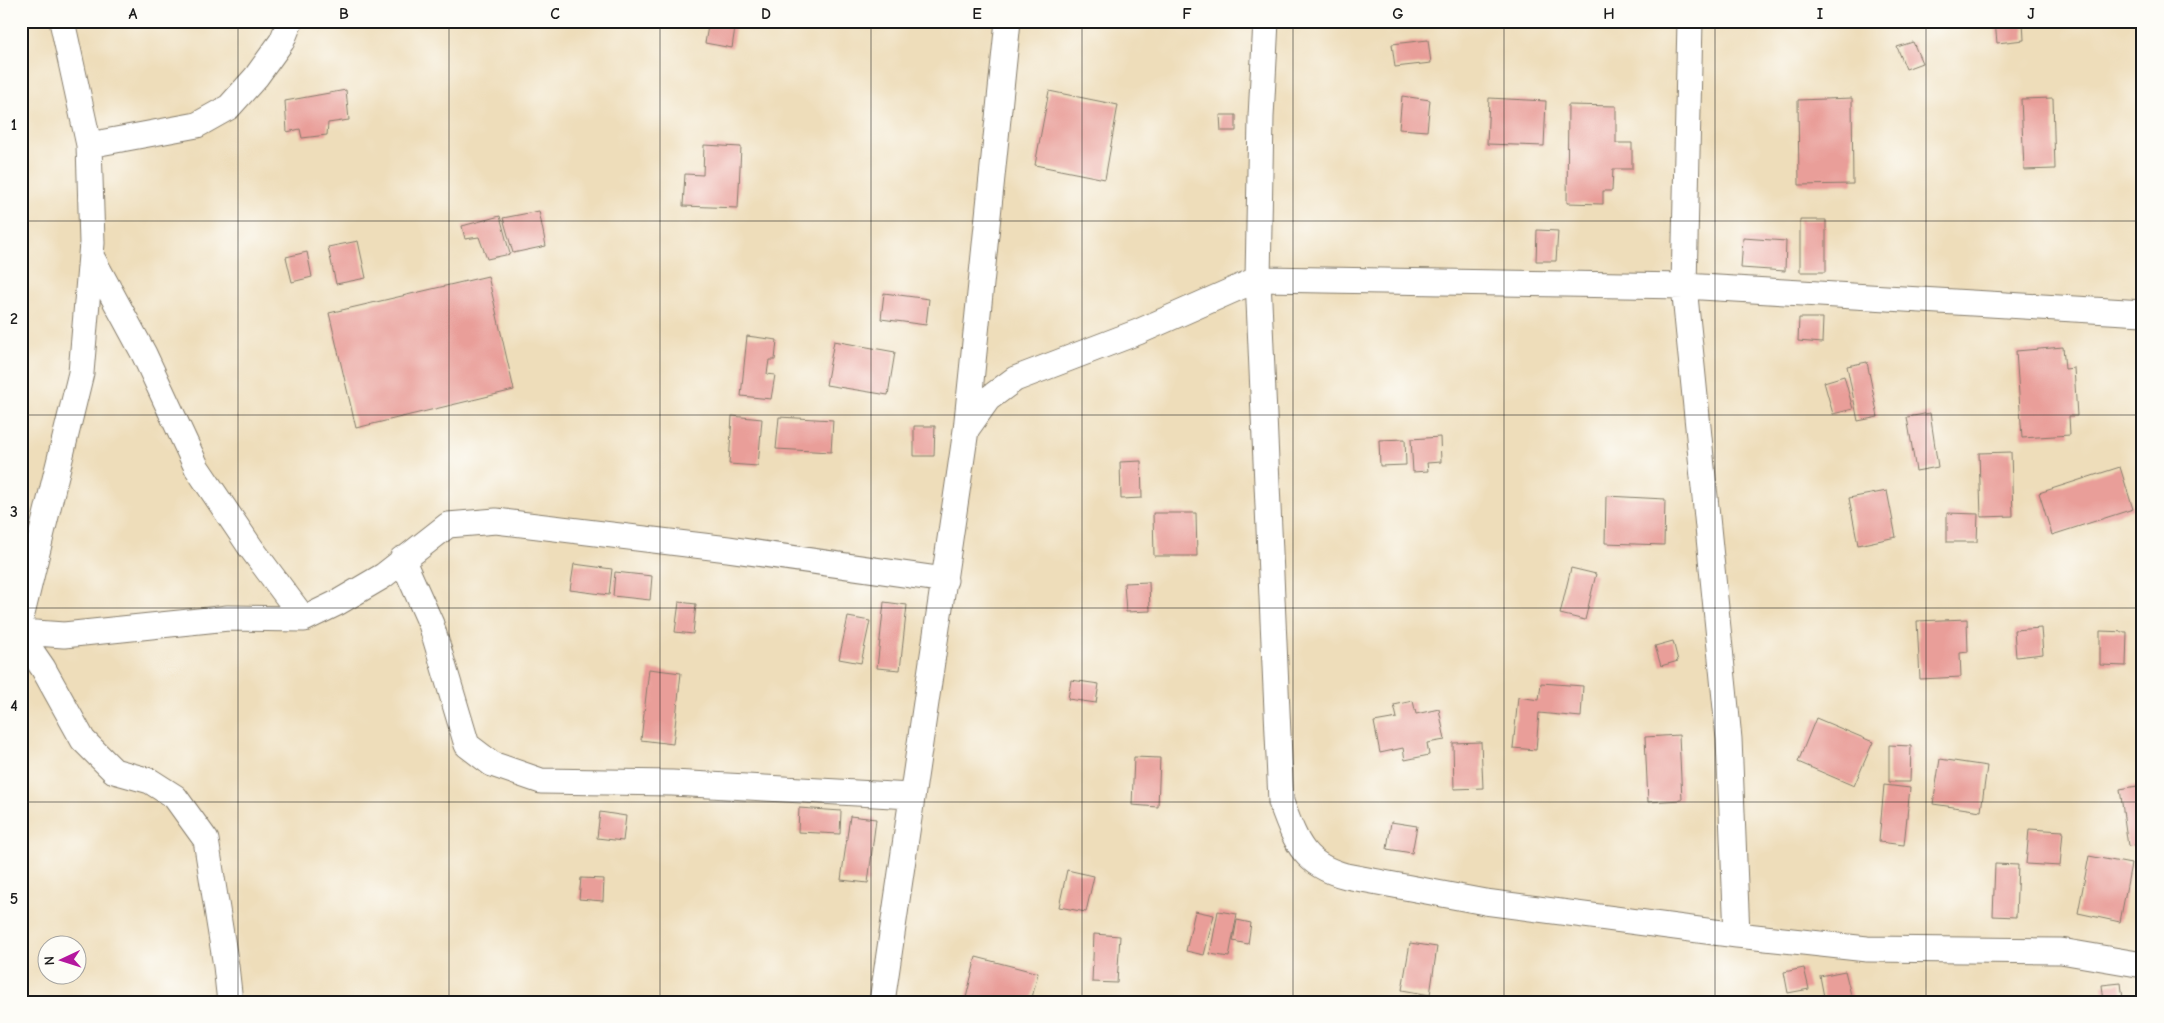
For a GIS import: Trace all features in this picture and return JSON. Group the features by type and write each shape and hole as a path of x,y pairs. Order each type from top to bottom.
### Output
{"street":[{"path":"21,618 81,373 90,256 89,145 62,21"},
{"path":"89,145 197,125 229,107 282,41 290,21"},
{"path":"882,1002 966,430 1008,21"},
{"path":"1266,21 1261,117 1258,279 1281,802 1294,838 1306,855 1326,871 1485,902 1737,935 1867,949 2061,951 2143,965"},
{"path":"1690,21 1684,286 1730,739 1737,935"},
{"path":"90,256 144,354 196,468 304,618"},
{"path":"966,430 988,399 1014,379 1138,332 1258,279 1684,286 2143,314"},
{"path":"21,632 64,635 228,618 304,618 337,603 383,576 402,559 448,525 496,521 728,549 945,580"},
{"path":"402,559 431,624 467,745 492,764 541,781 672,783 911,796"},
{"path":"21,636 43,668 83,740 114,771 150,781 175,797 206,840 230,1002"}],"building":[{"path":"709,21 736,21 732,48 705,43"},
{"path":"1995,21 2023,21 2024,40 1997,43"},
{"path":"1428,40 1431,63 1395,67 1392,44"},
{"path":"1913,42 1922,63 1906,69 1897,47"},
{"path":"346,90 349,120 328,123 327,135 302,138 300,129 287,132 285,101"},
{"path":"1049,91 1118,105 1105,179 1035,165"},
{"path":"1402,96 1430,100 1427,131 1399,129"},
{"path":"1489,98 1546,101 1544,146 1487,144"},
{"path":"1852,98 1853,184 1799,185 1798,100"},
{"path":"2053,98 2055,169 2024,170 2021,99"},
{"path":"1568,105 1616,106 1616,143 1632,143 1632,169 1613,169 1612,191 1603,191 1603,204 1567,203"},
{"path":"1220,115 1236,115 1236,131 1221,131"},
{"path":"704,145 741,147 738,208 683,206 685,174 703,175"},
{"path":"539,211 546,246 513,253 503,218"},
{"path":"500,216 510,254 487,259 479,237 465,239 462,226"},
{"path":"1800,220 1826,220 1826,272 1800,272"},
{"path":"1537,230 1558,231 1556,261 1536,261"},
{"path":"1743,238 1786,241 1785,271 1741,268"},
{"path":"358,241 366,278 336,284 328,247"},
{"path":"307,252 312,277 292,282 286,257"},
{"path":"488,276 514,390 356,428 329,313"},
{"path":"884,293 929,299 926,325 881,319"},
{"path":"1799,318 1823,318 1822,343 1798,341"},
{"path":"747,336 777,340 775,360 769,360 767,374 775,375 771,399 741,396"},
{"path":"834,341 895,352 888,395 826,385"},
{"path":"2063,347 2065,369 2074,368 2077,416 2069,416 2070,435 2022,438 2016,351"},
{"path":"1867,362 1878,417 1858,421 1847,366"},
{"path":"1844,376 1853,409 1833,414 1824,382"},
{"path":"1930,413 1938,467 1916,471 1907,417"},
{"path":"732,416 762,419 758,466 729,464"},
{"path":"779,417 833,420 831,452 776,449"},
{"path":"914,426 935,426 934,456 914,456"},
{"path":"1440,437 1441,462 1427,463 1428,471 1413,472 1411,439"},
{"path":"1405,439 1406,465 1380,466 1379,440"},
{"path":"2011,452 2013,516 1981,517 1979,453"},
{"path":"1141,461 1142,498 1121,499 1120,462"},
{"path":"2120,467 2133,509 2052,535 2039,493"},
{"path":"1887,491 1896,537 1858,545 1849,498"},
{"path":"1606,496 1665,499 1664,545 1605,543"},
{"path":"1153,513 1196,513 1197,556 1154,556"},
{"path":"1947,513 1978,514 1977,542 1947,542"},
{"path":"574,564 612,569 609,595 570,590"},
{"path":"1571,568 1596,574 1585,620 1560,614"},
{"path":"615,572 652,576 650,600 613,596"},
{"path":"1149,582 1150,611 1126,612 1124,583"},
{"path":"679,602 696,604 693,634 675,632"},
{"path":"884,602 907,605 900,670 877,668"},
{"path":"848,617 870,621 861,663 839,659"},
{"path":"1967,619 1968,652 1960,653 1961,677 1920,679 1917,621"},
{"path":"2041,628 2043,654 2016,657 2014,630"},
{"path":"2100,631 2127,632 2126,666 2100,665"},
{"path":"1673,641 1678,661 1661,666 1655,646"},
{"path":"649,669 681,673 673,744 641,740"},
{"path":"1071,680 1099,684 1096,703 1068,699"},
{"path":"1541,683 1583,686 1581,717 1539,713 1536,750 1513,748 1518,697 1539,700"},
{"path":"1413,701 1416,714 1439,709 1445,740 1427,743 1429,755 1405,760 1403,748 1380,753 1374,722 1397,718 1394,705"},
{"path":"1816,718 1873,742 1854,786 1798,762"},
{"path":"1679,735 1682,800 1648,802 1645,737"},
{"path":"1481,742 1483,788 1454,789 1453,743"},
{"path":"1889,745 1911,746 1910,782 1889,782"},
{"path":"1134,757 1160,758 1158,807 1132,805"},
{"path":"1940,759 1987,766 1981,811 1933,804"},
{"path":"1884,785 1910,788 1904,845 1879,842"},
{"path":"2143,785 2143,844 2128,846 2120,789"},
{"path":"799,808 841,811 840,834 798,832"},
{"path":"600,812 626,816 623,841 597,838"},
{"path":"850,816 876,819 868,883 841,880"},
{"path":"1391,822 1417,826 1412,853 1387,849"},
{"path":"2029,829 2063,831 2060,866 2026,864"},
{"path":"2089,856 2131,864 2120,922 2078,913"},
{"path":"1995,864 2018,865 2016,917 1993,916"},
{"path":"1067,870 1094,876 1086,912 1059,907"},
{"path":"581,878 604,879 603,901 579,899"},
{"path":"1195,911 1214,915 1204,955 1186,951"},
{"path":"1218,911 1237,914 1229,957 1210,954"},
{"path":"1237,920 1251,923 1248,944 1233,941"},
{"path":"1094,934 1120,936 1117,983 1092,982"},
{"path":"1410,943 1437,947 1430,995 1402,990"},
{"path":"976,957 1038,973 1031,1002 965,1002"},
{"path":"1804,968 1809,989 1788,993 1784,972"},
{"path":"1845,971 1852,999 1825,1002 1820,976"},
{"path":"2121,983 2123,999 2132,998 2132,1002 2104,1002 2102,985"}]}
